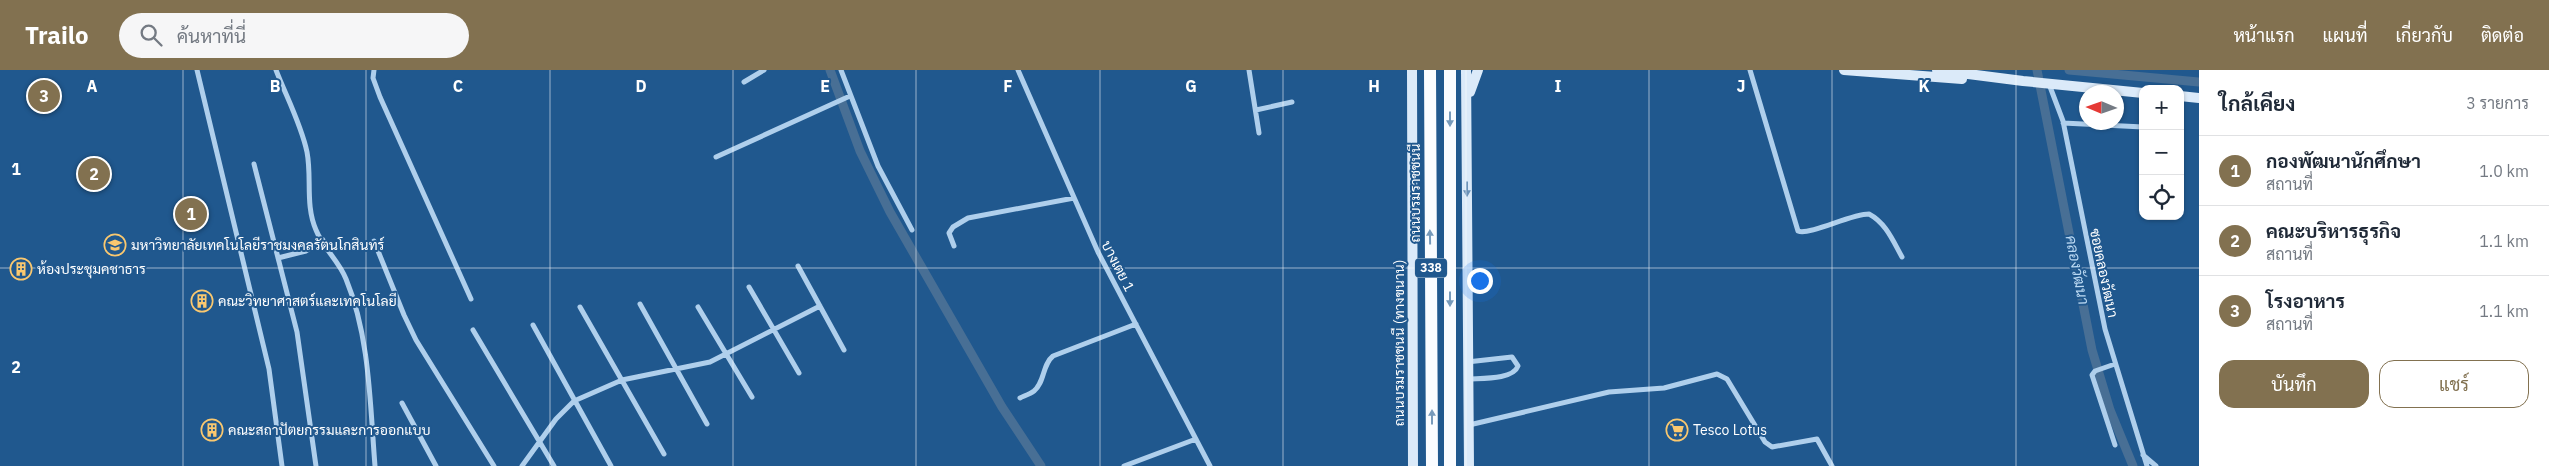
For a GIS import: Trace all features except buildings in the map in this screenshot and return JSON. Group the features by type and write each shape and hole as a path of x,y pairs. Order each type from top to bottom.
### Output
{"highway":[{"name":"ถนนบรมราชชนนี","path":"1430,70 1432,466"},
{"name":"338","path":"1450,70 1450,466"}],"main road":[{"name":"338","path":"1466,70 1469,466"},
{"path":"1466,103 1478,70"},
{"path":"1844,70 1937,78 2001,79"},
{"path":"1937,70 2001,79 2139,92"},
{"name":"ถนนบรมราชชนนี (ทางขนาน)","path":"1410,73 1413,466"},
{"path":"2184,96 2199,98"}],"street":[{"path":"198,70 269,369 282,466"},
{"path":"276,70 308,154 309,197 316,231 339,262 347,281 358,320 367,370 375,466"},
{"path":"374,70 372,78 380,98 471,300"},
{"path":"744,82 764,70"},
{"path":"841,70 878,166 912,230"},
{"name":"บางเตย 1","path":"1018,70 1098,252 1210,466"},
{"path":"1248,70 1260,133"},
{"path":"1750,70 1798,231 1810,232 1851,216 1868,214 1884,227 1902,257"},
{"name":"ซอยคลองวัฒนา","path":"2048,84 2063,123 2086,240 2115,364 2147,466"},
{"path":"716,157 850,96"},
{"path":"1256,110 1292,102"},
{"path":"2063,123 2139,127"},
{"path":"254,164 303,364 316,466"},
{"path":"954,246 949,232 953,227 968,218 1074,198"},
{"path":"278,258 306,251 322,240"},
{"path":"374,240 416,340 494,466"},
{"path":"798,266 844,350"},
{"path":"749,287 799,373"},
{"path":"640,304 707,424"},
{"path":"522,466 540,441 574,401 622,380 710,362 820,306"},
{"path":"580,307 664,454"},
{"path":"698,307 752,397"},
{"path":"1020,398 1035,390 1045,366 1053,356 1136,324"},
{"path":"533,325 612,466"},
{"path":"473,330 554,466"},
{"path":"1467,362 1512,357 1518,366 1514,372 1468,379"},
{"path":"2115,364 2095,371 2092,375 2092,380 2115,445"},
{"path":"1469,426 1609,392 1664,388 1717,374 1727,379 1765,442 1772,447 1817,439 1832,466"},
{"path":"402,402 436,466"},
{"path":"1124,466 1196,439"},
{"path":"2143,455 2156,466"}],"waterway":[{"path":"830,70 860,151 890,212 1002,407 1041,466"},
{"name":"คลองวัฒนา","path":"2037,70 2092,350 2110,410 2133,466"},
{"path":"2069,70 2199,82"}],"place":[{"name":"โรงอาหาร","path":"44,96"},
{"name":"คณะบริหารธุรกิจ","path":"94,174"},
{"name":"กองพัฒนานักศึกษา","path":"191,214"},
{"name":"มหาวิทยาลัยเทคโนโลยีราชมงคลรัตนโกสินทร์","path":"115,245"},
{"name":"ห้องประชุมคชาธาร","path":"21,269"},
{"name":"คณะวิทยาศาสตร์และเทคโนโลยี","path":"202,301"},
{"name":"คณะสถาปัตยกรรมและการออกแบบ","path":"212,430"},
{"name":"Tesco Lotus","path":"1677,430"}]}
